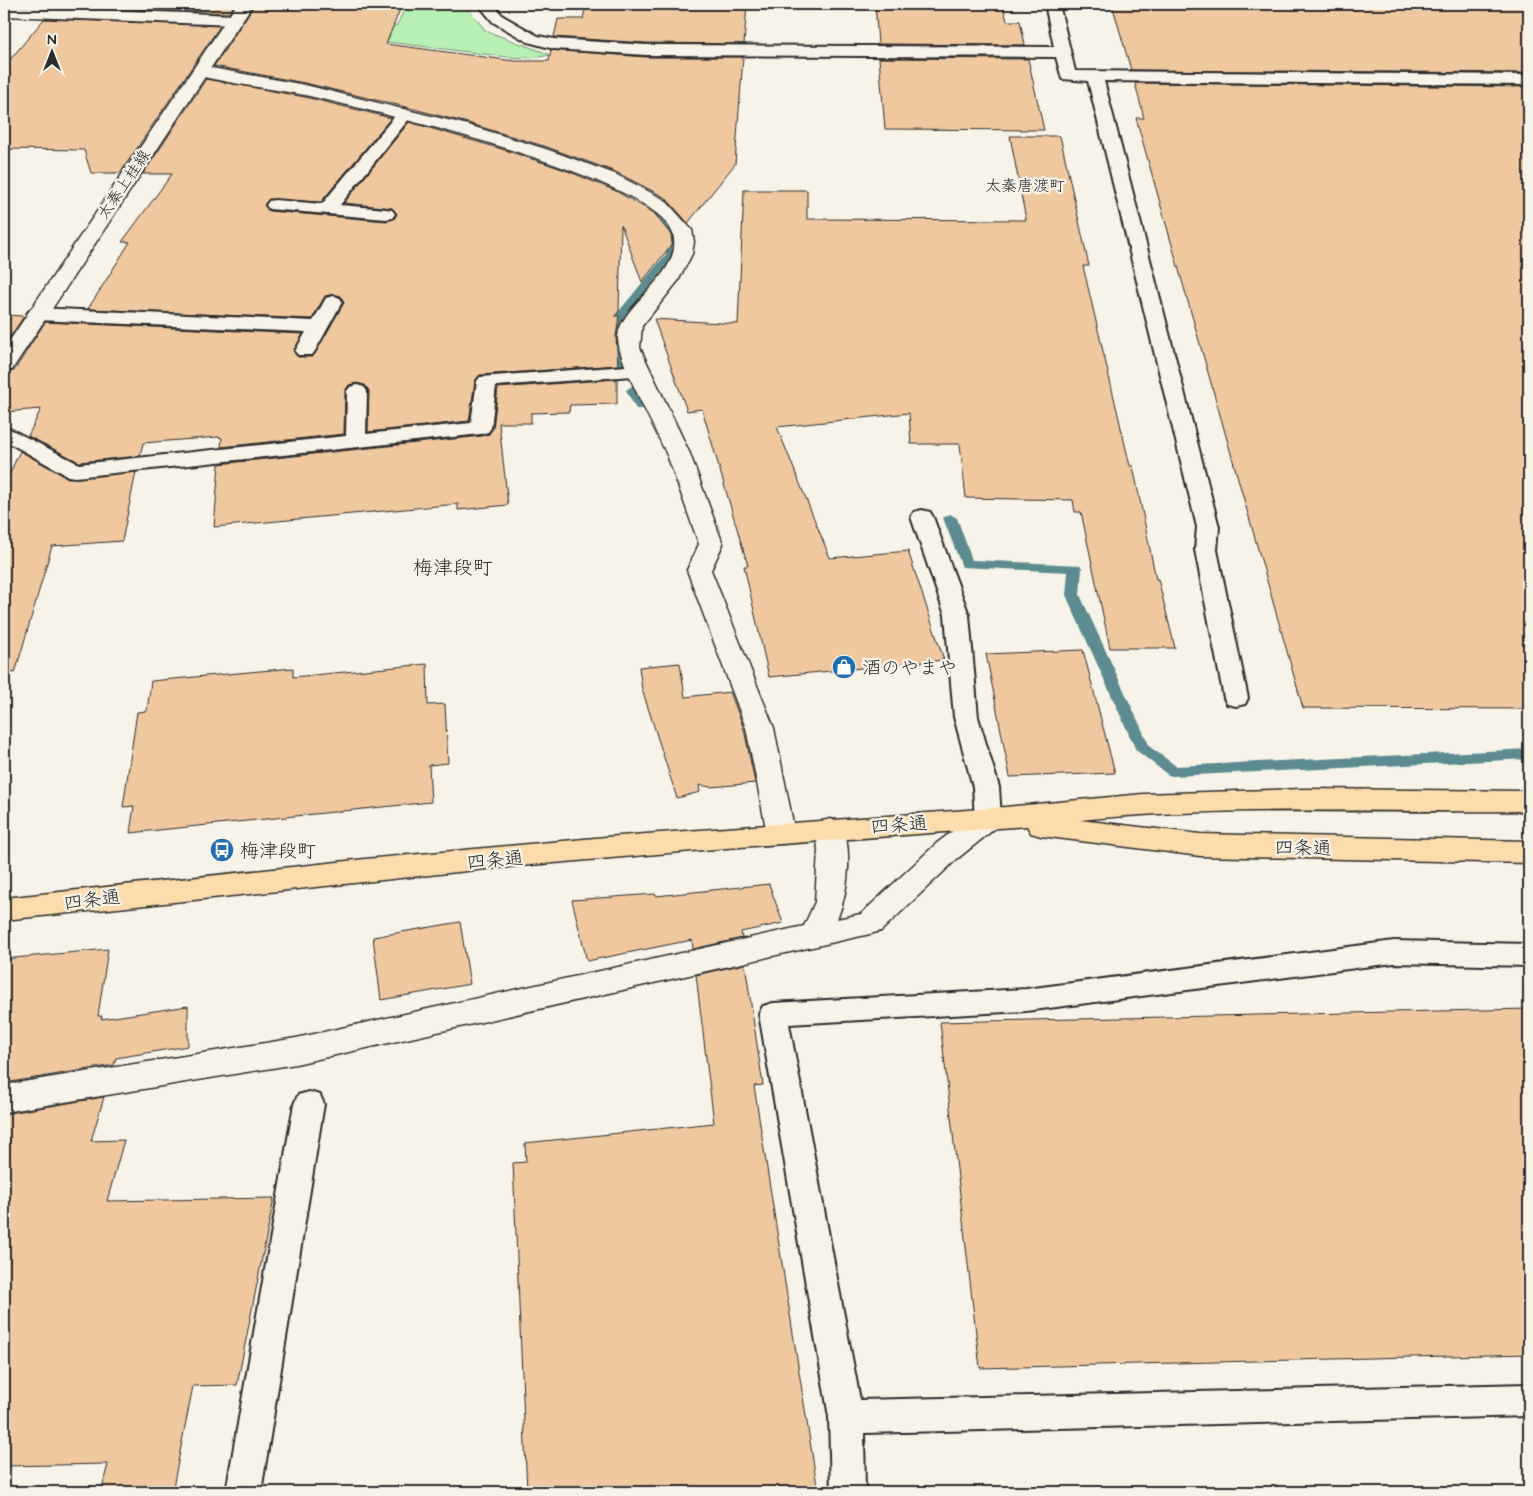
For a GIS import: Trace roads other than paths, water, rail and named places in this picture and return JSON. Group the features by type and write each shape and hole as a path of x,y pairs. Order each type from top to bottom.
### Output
{"main road":[{"name":"四条通","path":"4,909 243,882 781,833 988,819 1165,803 1337,798 1529,801"},
{"name":"四条通","path":"988,819 1200,845 1529,852"}],"street":[{"name":"太秦上桂線","path":"4,365 105,210 245,4"},
{"path":"4,11 234,20"},
{"path":"201,71 249,78 405,114 496,138 562,160 656,201 672,215 682,229 684,250 675,270 630,329 629,348 678,454 710,544 699,570 760,728 781,833"},
{"path":"4,1099 296,1051 870,923 947,850 988,819"},
{"path":"814,936 830,902 833,851 830,829"}],"lane":[{"path":"485,4 498,20 533,38 554,44 646,50 1062,52"},
{"path":"1052,4 1068,76 1529,80"},
{"path":"1095,76 1208,527 1206,550 1236,698"},
{"path":"327,209 405,114"},
{"path":"274,206 386,214"},
{"path":"305,351 333,302"},
{"path":"37,314 318,327"},
{"path":"4,432 76,471 481,428 487,381 640,371"},
{"path":"356,440 357,391"},
{"path":"922,517 957,615 966,717 986,787 988,819"},
{"path":"848,1492 846,1416 773,1014 1026,1000 1394,952 1529,955"},
{"path":"243,1492 309,1104"},
{"path":"846,1416 1529,1400"}],"waterway":[{"path":"115,11 116,4"},
{"path":"620,367 609,335 619,318 671,254 670,230 659,214"},
{"path":"632,390 640,406"},
{"path":"950,518 967,564 1075,568 1073,595 1144,750 1173,771 1529,754"}],"place":[{"name":"酒のやまや","path":"844,667"},
{"name":"梅津段町","path":"222,850"}],"district":[{"name":"太秦唐渡町","path":"1025,185"},
{"name":"梅津段町","path":"453,567"}]}
